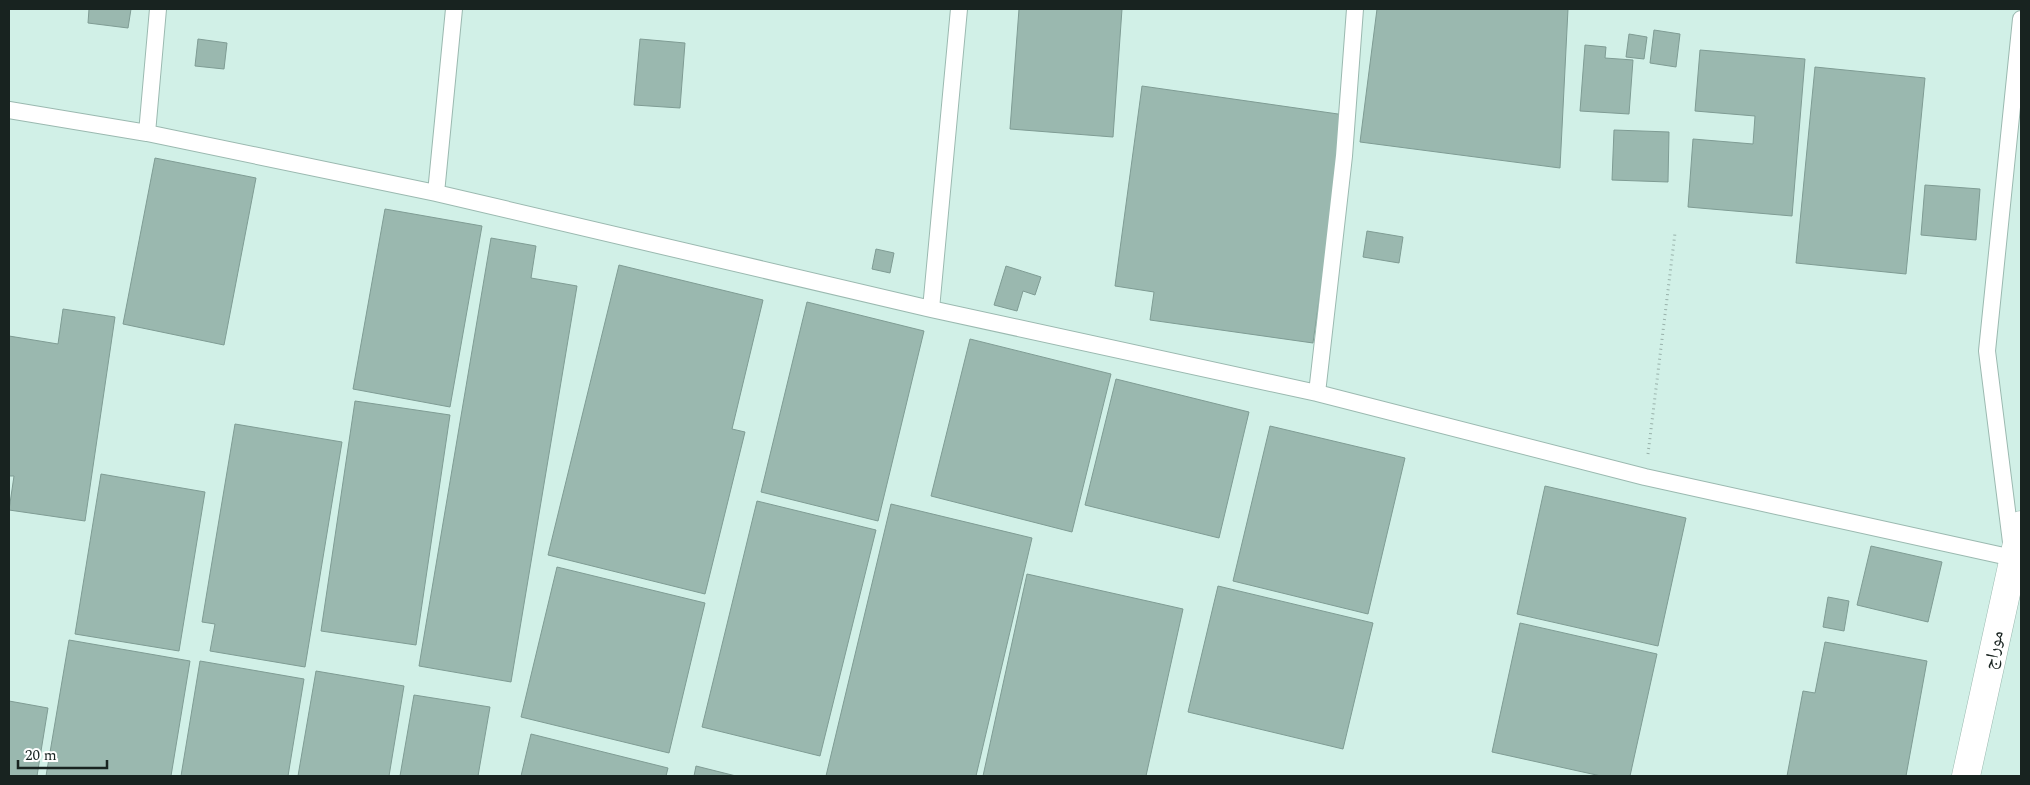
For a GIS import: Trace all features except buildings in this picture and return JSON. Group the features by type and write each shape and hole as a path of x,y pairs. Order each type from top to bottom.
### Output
{"main road":[{"name":"موراج","path":"1966,776 2021,525"}],"lane":[{"path":"147,133 158,9"},
{"path":"436,193 454,9"},
{"path":"931,309 959,9"},
{"path":"1316,393 1344,156 1356,9"},
{"path":"9,110 147,133 436,193 931,309 1316,393 1645,477 2013,558 1987,351 2014,103 2021,19"}],"path":[{"path":"1645,477 1675,233"}]}
